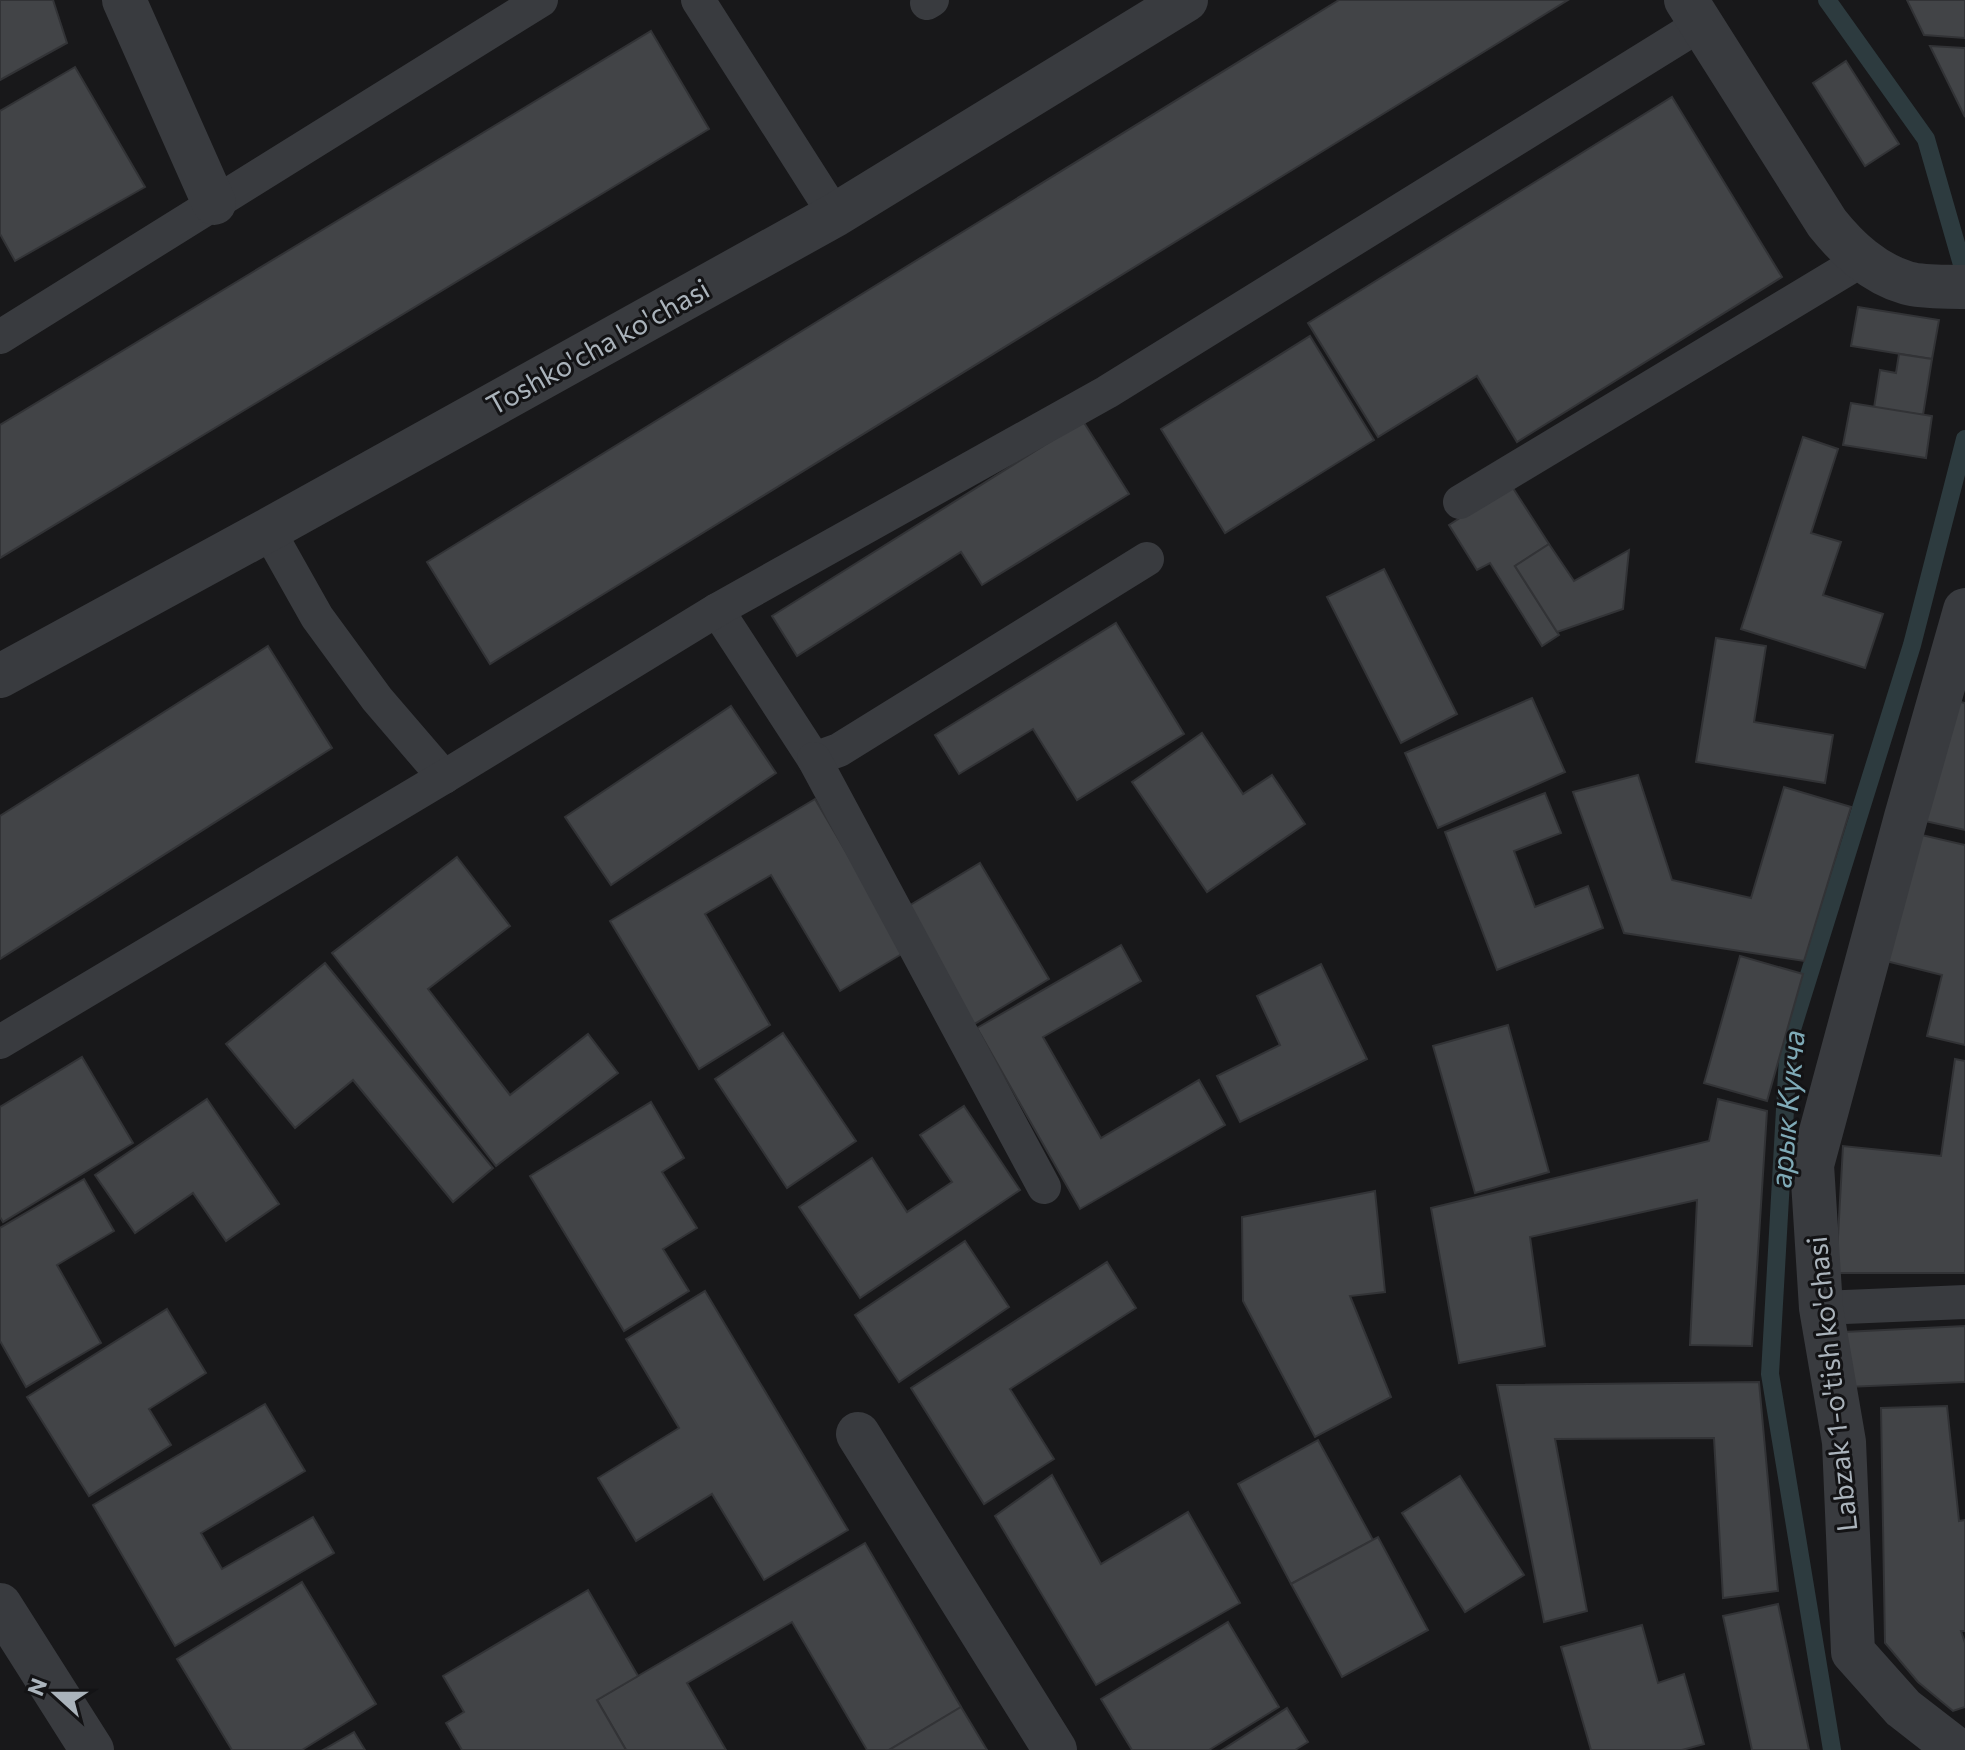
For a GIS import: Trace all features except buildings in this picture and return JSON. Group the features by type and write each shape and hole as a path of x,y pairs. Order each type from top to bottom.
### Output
{"street":[{"path":"124,0 214,203"},
{"name":"Toshko'cha ko'chasi","path":"0,676 835,215 1186,0"},
{"path":"1693,12 1827,223 1843,243 1862,260 1909,284 1965,287"},
{"name":"Labzak 1-o'tish ko'chasi","path":"1957,1750 1903,1708 1853,1652 1844,1442 1821,1308 1812,1165 1965,610"},
{"path":"858,1434 1055,1750"},
{"path":"0,1605 92,1750"}],"lane":[{"path":"0,337 541,0"},
{"path":"698,0 835,215"},
{"path":"0,1042 717,610 1107,392 1693,12"},
{"path":"1460,502 1862,260"},
{"path":"268,530 326,628 377,699 444,777"},
{"path":"814,759 839,750 1147,559"},
{"path":"717,610 814,759 1044,1187"},
{"path":"1821,1308 1965,1302"}],"waterway":[{"name":"арык Кукча","path":"1827,0 1926,139 1965,275"},
{"name":"арык Кукча","path":"1832,1750 1770,1374 1789,1039 1912,645 1965,439"}]}
